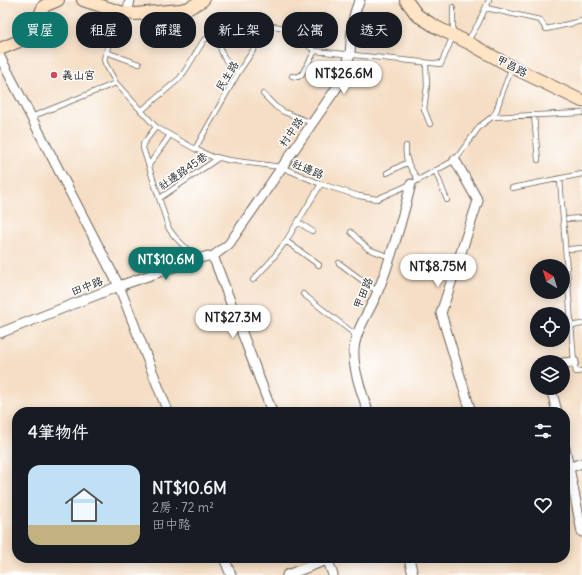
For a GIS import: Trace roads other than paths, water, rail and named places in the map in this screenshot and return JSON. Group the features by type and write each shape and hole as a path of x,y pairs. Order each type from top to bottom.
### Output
{"street":[{"path":"0,49 24,39 31,34 45,3 58,0"},
{"path":"124,12 130,0"},
{"path":"132,13 146,14 180,10 189,8 203,0"},
{"name":"村中路","path":"281,167 342,80 349,55 353,19 360,0"},
{"name":"甲昌路","path":"405,0 417,15 424,20 512,67 582,101"},
{"path":"82,2 119,12"},
{"path":"0,57 119,286 166,407"},
{"path":"455,160 478,201 441,312 470,407"},
{"name":"田中路","path":"0,333 119,286 197,259 208,256 212,257 229,244 281,167"},
{"name":"甲田路","path":"367,407 355,365 354,346 357,336 378,292 415,182"},
{"path":"212,257 270,407"},
{"path":"570,362 574,362"},
{"path":"553,395 556,407"},
{"path":"570,468 582,463"},
{"path":"570,482 582,532"},
{"path":"226,563 231,575"},
{"path":"287,575 318,563"},
{"path":"330,563 333,575"},
{"path":"410,563 413,575"}],"lane":[{"path":"467,42 478,24 489,0"},
{"path":"292,76 298,77 302,74 315,51 426,64 441,64 453,36 453,7"},
{"path":"486,8 540,20 546,28 582,21"},
{"name":"民生路","path":"195,149 238,74 268,28 271,26 288,30 315,51"},
{"path":"141,111 179,79 204,40 208,38 211,37 220,44 221,51 226,62 238,74"},
{"name":"社邊路","path":"108,48 104,59 116,83 156,127 170,135 217,159 216,157 281,167 320,184 359,196 376,199 415,182 455,160 480,126 496,112 512,67"},
{"path":"106,52 139,64"},
{"path":"426,64 427,86 424,110 430,124"},
{"path":"31,117 116,83"},
{"path":"263,94 276,107 284,112 312,123"},
{"path":"492,117 582,113"},
{"path":"534,115 538,160"},
{"path":"156,127 143,144 149,165 169,228 174,237 197,259"},
{"path":"149,165 170,135"},
{"path":"406,146 405,155 415,182"},
{"name":"社邊路45巷","path":"160,198 217,159"},
{"path":"387,173 408,162"},
{"path":"435,170 447,200"},
{"path":"512,188 582,174"},
{"path":"560,179 574,362 576,372 582,371"},
{"path":"253,280 270,262 286,241 320,184"},
{"path":"568,219 582,218"},
{"path":"298,222 312,231"},
{"path":"351,232 368,249 390,257"},
{"path":"286,241 319,265"},
{"path":"570,249 582,248"},
{"path":"339,263 378,292"},
{"path":"303,294 357,336"},
{"path":"575,325 582,324"}],"place":[{"name":"義山宮","path":"54,75"}]}
